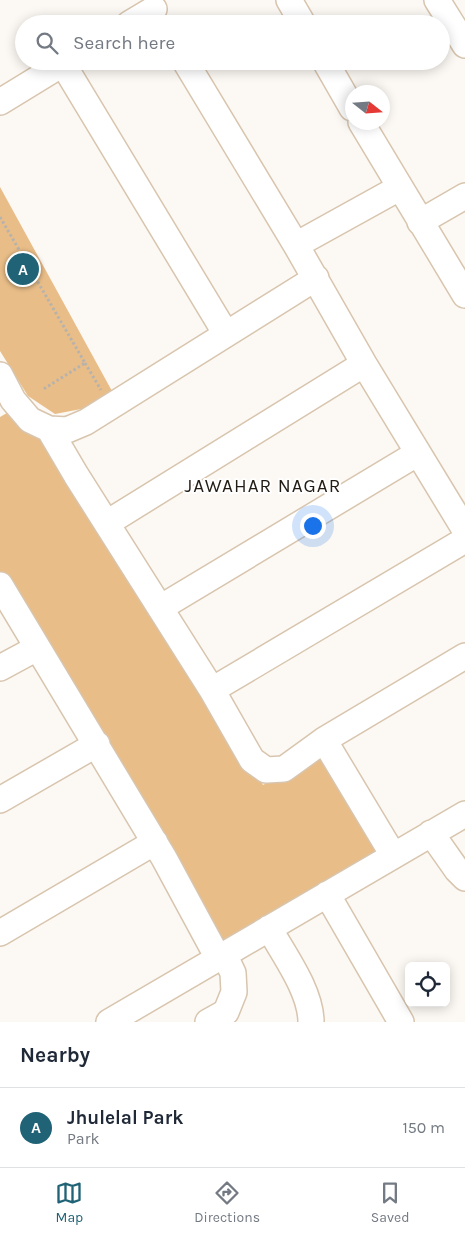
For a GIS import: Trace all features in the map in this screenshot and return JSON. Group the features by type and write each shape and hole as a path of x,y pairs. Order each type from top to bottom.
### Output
{"street":[{"path":"289,0 298,15"},
{"path":"437,0 446,15"},
{"path":"450,21 465,45"},
{"path":"0,102 52,70"},
{"path":"70,70 226,334"},
{"path":"190,70 316,278 364,364 465,530"},
{"path":"330,70 345,96"},
{"path":"366,130 465,295"},
{"path":"296,245 399,188"},
{"path":"420,222 465,196"},
{"path":"0,376 7,404 30,420 48,429 67,430 86,422 111,407 316,278"},
{"path":"107,522 364,364"},
{"path":"48,429 212,690 252,760 266,770 284,769 324,740 465,656"},
{"path":"160,608 418,453"},
{"path":"212,690 465,540"},
{"path":"0,585 155,842 221,956 233,973 234,992 226,1012 208,1022"},
{"path":"0,668 37,648"},
{"path":"324,740 393,855"},
{"path":"0,800 96,744"},
{"path":"109,1022 465,814"},
{"path":"431,833 457,870 465,878"},
{"path":"0,933 155,842"},
{"path":"327,894 400,1022"},
{"path":"269,928 302,989 311,1011 311,1022"}],"path":[{"path":"0,217 111,407"},
{"path":"42,390 85,362"}],"shaded area":[{"path":"0,187 118,402 55,414 28,396 0,351"},
{"path":"12,410 51,446 263,785 322,751 379,849 225,946 0,573 0,417"}],"place":[{"name":"Jhulelal Park","path":"23,269"}],"district":[{"name":"JAWAHAR NAGAR","path":"263,485"}]}
